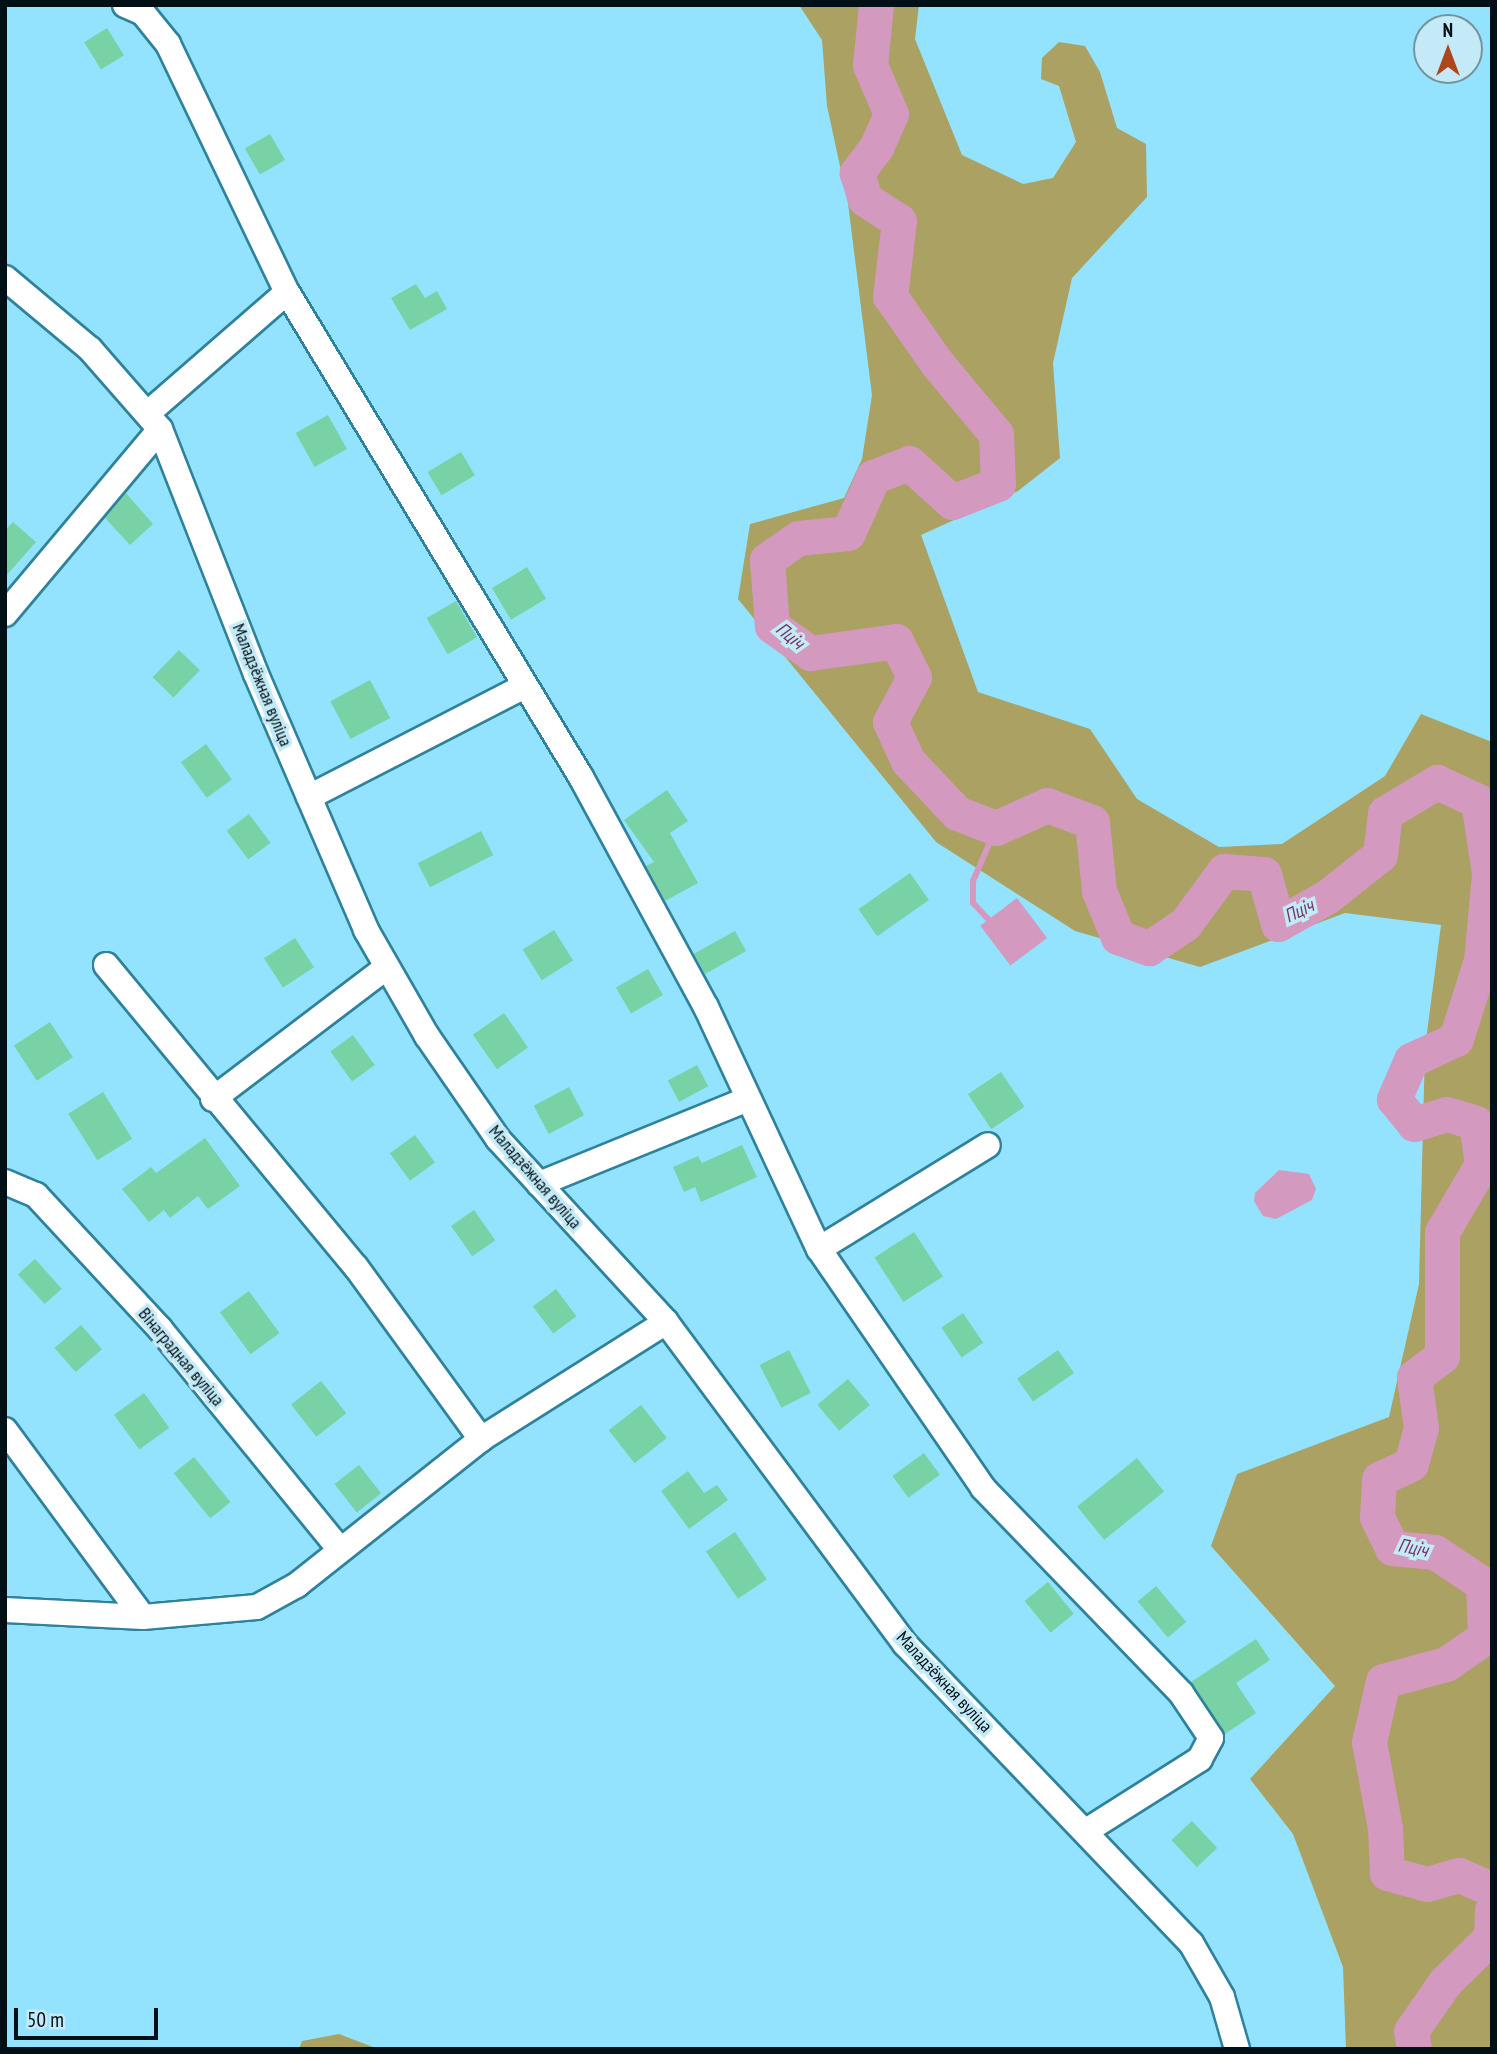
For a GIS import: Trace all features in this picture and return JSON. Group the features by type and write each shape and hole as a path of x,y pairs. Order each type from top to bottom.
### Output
{"street":[{"path":"125,5 143,13 169,44 287,292 581,777 706,1007 819,1249 984,1488 1181,1693 1210,1738 1200,1759 1086,1831"},
{"name":"Маладзёжная вуліца","path":"5,278 90,349 154,421 366,930 427,1036 498,1139 666,1322 905,1644 1168,1916 1212,1977 1237,2049"},
{"path":"5,614 154,421 287,292"},
{"path":"309,797 525,686"},
{"path":"106,965 213,1099 356,1268 481,1439"},
{"path":"213,1099 387,967"},
{"path":"539,1184 748,1098"},
{"path":"819,1249 988,1145"},
{"name":"Вінаградная вуліца","path":"5,1182 36,1195 151,1320 340,1550"},
{"path":"5,1610 143,1617 257,1607 297,1585 481,1439 666,1322"},
{"path":"5,1430 143,1617"}],"shaded area":[{"path":"799,5 919,5 915,39 962,155 1023,184 1053,178 1076,142 1059,86 1041,79 1042,58 1059,42 1085,46 1100,72 1117,128 1146,144 1147,197 1072,278 1053,363 1060,458 1018,491 921,535 978,692 1090,729 1137,799 1219,847 1282,844 1385,776 1421,714 1492,742 1492,2049 1346,2049 1343,1967 1293,1834 1250,1779 1335,1686 1211,1546 1237,1474 1389,1417 1419,1284 1425,1048 1441,925 1345,913 1200,967 1075,931 936,842 738,599 750,524 844,498 862,459 872,395 848,203 827,106 822,40"},
{"path":"1017,898 1047,938 1010,966 980,926"},
{"path":"1279,1170 1309,1174 1316,1189 1312,1200 1276,1219 1263,1216 1254,1201 1255,1193"},
{"path":"339,2034 378,2049 299,2049 302,2041"}],"building":[{"path":"107,28 124,55 101,69 84,42"},
{"path":"270,134 285,160 260,174 245,148"},
{"path":"416,284 425,298 437,291 447,309 410,330 391,298"},
{"path":"328,415 347,449 315,467 296,433"},
{"path":"461,452 475,475 441,495 428,472"},
{"path":"126,493 153,524 130,545 105,518"},
{"path":"13,522 36,542 5,577 5,530"},
{"path":"527,567 546,599 511,620 492,588"},
{"path":"456,601 477,637 448,654 427,618"},
{"path":"179,650 200,670 173,697 153,677"},
{"path":"370,680 390,718 350,739 330,701"},
{"path":"206,744 232,780 207,798 181,762"},
{"path":"667,790 688,821 670,833 698,883 665,901 646,866 654,862 624,820"},
{"path":"249,814 271,843 248,860 227,831"},
{"path":"481,831 493,855 430,887 418,863"},
{"path":"910,873 929,900 877,936 858,909"},
{"path":"554,930 573,961 542,980 523,950"},
{"path":"735,931 746,951 705,974 694,954"},
{"path":"295,938 314,967 283,988 264,958"},
{"path":"648,969 663,995 631,1013 616,987"},
{"path":"504,1013 528,1047 497,1069 473,1035"},
{"path":"50,1022 73,1057 37,1081 14,1045"},
{"path":"353,1035 375,1065 352,1081 330,1051"},
{"path":"697,1065 708,1086 679,1102 668,1080"},
{"path":"1001,1072 1024,1107 991,1129 968,1094"},
{"path":"569,1087 584,1115 549,1134 534,1106"},
{"path":"103,1092 132,1139 97,1160 68,1114"},
{"path":"415,1135 435,1163 410,1181 390,1153"},
{"path":"205,1138 240,1186 208,1209 198,1196 170,1218 164,1210 149,1222 122,1189 151,1167 156,1173"},
{"path":"742,1145 757,1177 701,1202 695,1187 684,1192 673,1167 698,1156 702,1163"},
{"path":"474,1210 495,1240 472,1256 451,1226"},
{"path":"914,1232 943,1276 903,1302 875,1258"},
{"path":"35,1259 62,1289 45,1304 18,1274"},
{"path":"556,1289 576,1316 553,1334 533,1306"},
{"path":"249,1291 280,1333 250,1354 220,1312"},
{"path":"963,1313 983,1343 962,1357 941,1328"},
{"path":"81,1325 102,1349 76,1372 55,1348"},
{"path":"789,1350 811,1393 781,1408 760,1365"},
{"path":"1058,1350 1074,1373 1033,1402 1017,1379"},
{"path":"848,1379 870,1405 839,1431 817,1405"},
{"path":"321,1381 346,1413 316,1437 291,1404"},
{"path":"144,1393 169,1428 139,1450 114,1415"},
{"path":"641,1405 667,1438 635,1463 609,1430"},
{"path":"924,1453 940,1475 908,1498 892,1476"},
{"path":"194,1457 231,1502 210,1518 174,1473"},
{"path":"1137,1458 1164,1491 1104,1540 1077,1506"},
{"path":"359,1465 381,1493 357,1512 335,1484"},
{"path":"688,1471 704,1493 717,1485 728,1500 689,1529 661,1491"},
{"path":"735,1532 767,1579 738,1599 706,1552"},
{"path":"1048,1582 1074,1614 1050,1633 1025,1601"},
{"path":"1156,1586 1186,1622 1168,1637 1138,1601"},
{"path":"1256,1639 1270,1660 1236,1683 1256,1713 1225,1734 1191,1682"},
{"path":"1192,1821 1217,1848 1197,1867 1172,1840"}],"waterway":[{"name":"Пціч","path":"876,5 870,65 891,114 877,146 857,173 865,199 899,221 890,296 936,362 996,434 998,484 952,502 909,463 873,477 848,533 798,538 767,560 772,626 810,653 896,641 914,677 890,722 908,761 957,813 996,828 1047,805 1092,822 1099,891 1118,937 1149,948 1185,924 1224,871 1264,874 1278,924 1328,896 1380,855 1385,813 1437,782 1478,801 1489,874 1481,960 1456,1039 1411,1060 1394,1099 1414,1124 1447,1114 1476,1123 1482,1164 1442,1232 1442,1356 1414,1377 1421,1428 1411,1464 1379,1479 1377,1517 1392,1548 1435,1552 1483,1584 1485,1637 1446,1664 1383,1681 1369,1742 1385,1828 1387,1873 1427,1884 1459,1875 1492,1889"},
{"path":"989,920 973,903 973,881 996,828"},
{"name":"Пціч","path":"1414,2049 1411,2031 1445,1982 1491,1937 1492,1910"}]}
